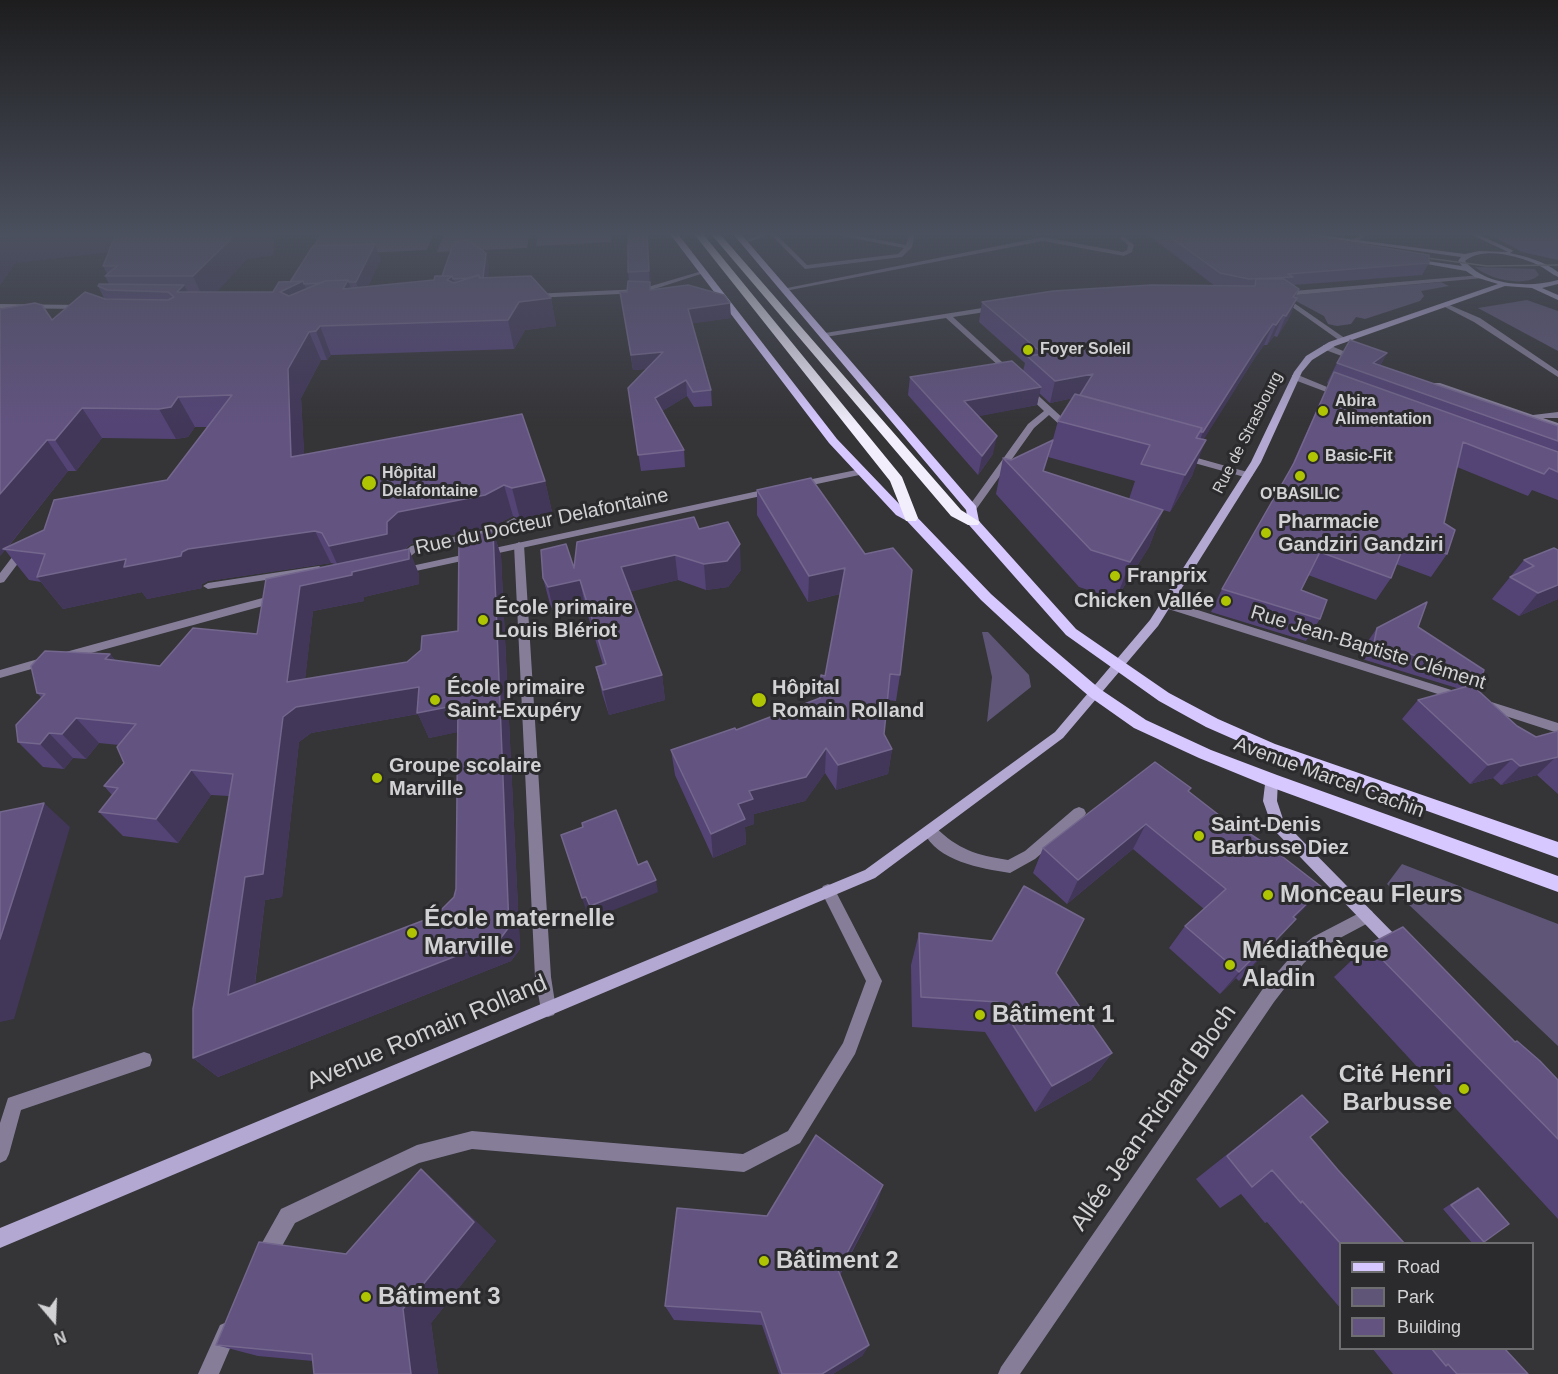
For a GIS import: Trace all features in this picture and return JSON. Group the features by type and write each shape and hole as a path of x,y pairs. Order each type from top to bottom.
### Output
{"highway":[{"path":"750,298 897,480 911,518"},
{"path":"770,298 956,513 973,516"}],"main road":[{"name":"Avenue Marcel Cachin","path":"719,298 833,441 861,472 900,512 911,518 994,603 1095,693 1147,728 1271,780 1558,884"},
{"name":"Avenue Marcel Cachin","path":"793,298 1064,626 1118,666 1164,697 1244,738 1558,850"}],"street":[{"path":"1284,298 1343,341"},
{"name":"Rue de Strasbourg","path":"1095,693 1167,604 1248,475 1295,377 1309,358 1326,347 1464,298"},
{"path":"1445,305 1477,320 1558,375"},
{"path":"0,306 89,307"},
{"path":"825,335 1003,306"},
{"path":"947,315 1063,423 1085,429"},
{"path":"1326,347 1365,361"},
{"path":"1295,377 1353,399"},
{"path":"1431,383 1558,426"},
{"path":"973,516 1031,426 1049,411"},
{"path":"1529,416 1558,415"},
{"path":"1172,453 1248,475"},
{"name":"Rue du Docteur Delafontaine","path":"385,575 861,472"},
{"path":"408,570 406,555 415,548 498,530 514,521"},
{"path":"0,580 32,542"},
{"path":"519,545 543,978 548,1009"},
{"path":"208,586 331,567"},
{"path":"0,674 285,597"},
{"name":"Rue Jean-Baptiste Clément","path":"1167,604 1558,728"},
{"name":"Avenue Romain Rolland","path":"0,1239 870,874 1059,735 1095,693"},
{"path":"1271,780 1270,801 1278,825 1407,957"},
{"path":"930,831 947,849 966,859 1010,867 1030,855 1079,813"},
{"path":"256,1273 288,1216 417,1154 472,1140 744,1163 794,1137 849,1048 874,981 828,891"},
{"name":"Allée Jean-Richard Bloch","path":"1008,1374 1268,996 1299,958 1318,942 1366,916"},
{"path":"0,1154 14,1104 144,1060"},
{"path":"208,1374 236,1311"}],"green space":[{"path":"1294,298 1422,298 1420,301 1365,319 1356,317 1351,324 1337,326 1328,324 1324,316 1294,300"},
{"path":"1527,300 1558,311 1558,351 1478,308"},
{"path":"982,632 988,632 1029,675 1031,687 987,722 992,677"},
{"path":"1402,864 1558,924 1558,1046 1387,884"}],"building":[{"path":"78,298 168,300 172,298 550,298 519,302 508,320 320,326 316,331 309,332 288,369 291,457 522,414 545,481 512,488 504,485 485,495 398,512 387,522 387,534 329,546 322,533 315,531 188,549 182,552 181,556 124,567 126,559 37,577 45,554 3,549 44,530 54,500 167,480 232,395 178,397 171,407 159,409 82,408 55,440 47,440 0,494 0,309 35,303 42,305 52,320"},
{"path":"621,298 726,298 730,303 688,309 711,390 693,392 686,380 655,398 684,450 638,455 628,388 663,352 631,355"},
{"path":"1007,298 1297,298 1286,316 1283,315 1276,325 1273,324 1263,338 1203,432 1201,432 1202,428 1080,395 1093,374 1055,381 1027,356 1043,354 982,302"},
{"path":"1350,340 1387,353 1373,363 1558,426 1558,441 1337,363"},
{"path":"1012,361 1041,387 964,401 997,436 982,456 910,377"},
{"path":"1334,372 1558,452 1558,472 1549,468 1544,474 1463,442 1444,523 1455,530 1447,554 1406,540 1391,578 1320,552 1301,590 1327,600 1320,619 1222,589 1294,463"},
{"path":"1075,394 1202,428 1196,438 1206,440 1185,475 1141,464 1150,445 1058,421"},
{"path":"1053,440 1043,471 1163,510 1130,562 1091,550 1003,458 1011,460"},
{"path":"811,478 865,554 893,548 912,570 900,675 890,674 884,734 892,749 838,765 826,748 806,777 749,791 753,799 738,804 745,819 711,834 671,750 735,728 736,730 820,698 821,675 825,676 845,568 809,576 757,490"},
{"path":"694,517 699,529 728,522 740,544 727,561 704,564 675,555 621,567 662,675 603,690 596,667 606,664 580,580 548,587 543,578 541,550 566,544 574,568 577,542"},
{"path":"493,531 509,927 500,939 193,1058 193,1009 233,774 191,770 156,819 99,812 118,788 104,786 124,763 117,747 136,724 76,718 62,734 49,733 40,744 18,742 16,725 45,694 37,693 31,666 45,651 110,654 105,659 160,666 193,628 257,634 266,579 409,549 409,559 352,572 352,575 300,586 287,682 407,662 421,650 422,636 458,631 459,538","holes":["419,687 417,713 458,705 456,889 454,897 435,916 228,995 245,877 263,874 283,717 296,707"]},
{"path":"1554,548 1558,550 1558,585 1538,593 1510,577 1534,566 1524,560"},
{"path":"1427,602 1418,627 1484,670 1482,676 1374,643 1377,628"},
{"path":"1472,685 1517,726 1536,737 1558,731 1558,757 1520,766 1512,759 1488,765 1418,700"},
{"path":"1155,762 1191,788 1188,791 1239,830 1241,828 1270,847 1323,888 1293,917 1296,919 1258,959 1255,956 1239,972 1185,926 1226,889 1146,824 1078,880 1043,848"},
{"path":"44,803 0,939 0,812"},
{"path":"616,810 638,865 647,861 656,880 590,906 586,897 582,898 561,835 583,827 582,823"},
{"path":"1024,886 1084,919 1056,973 1112,1053 1052,1086 998,1002 921,997 919,933 992,941"},
{"path":"1403,927 1515,1042 1517,1041 1540,1061 1558,1080 1558,1139 1368,945"},
{"path":"1302,1095 1328,1122 1310,1137 1403,1242 1339,1242 1272,1170 1252,1187 1227,1156"},
{"name":"Bâtiment 2","path":"816,1135 883,1185 838,1270 869,1345 822,1374 782,1374 761,1312 665,1306 677,1208 767,1216"},
{"name":"Bâtiment 3","path":"421,1169 474,1222 403,1309 411,1374 314,1374 312,1354 216,1345 259,1242 346,1254"},
{"path":"1478,1188 1509,1224 1484,1242 1451,1205"},
{"path":"1433,1350 1506,1350 1528,1374 1457,1374 1448,1364 1446,1366"}],"place":[{"name":"Foyer Soleil","path":"1028,350"},
{"name":"Abira Alimentation","path":"1323,411"},
{"name":"Basic-Fit","path":"1313,457"},
{"name":"O'BASILIC","path":"1300,476"},
{"name":"Hôpital Delafontaine","path":"369,483"},
{"name":"Pharmacie Gandziri Gandziri","path":"1266,533"},
{"name":"Franprix","path":"1115,576"},
{"name":"Chicken Vallée","path":"1226,601"},
{"name":"École primaire Louis Blériot","path":"483,620"},
{"name":"École primaire Saint-Exupéry","path":"435,700"},
{"name":"Hôpital Romain Rolland","path":"759,700"},
{"name":"Groupe scolaire Marville","path":"377,778"},
{"name":"Saint-Denis Barbusse Diez","path":"1199,836"},
{"name":"Monceau Fleurs","path":"1268,895"},
{"name":"École maternelle Marville","path":"412,933"},
{"name":"Médiathèque Aladin","path":"1230,965"},
{"name":"Bâtiment 1","path":"980,1015"},
{"name":"Cité Henri Barbusse","path":"1464,1089"},
{"name":"Bâtiment 2","path":"764,1261"},
{"name":"Bâtiment 3","path":"366,1297"}]}
